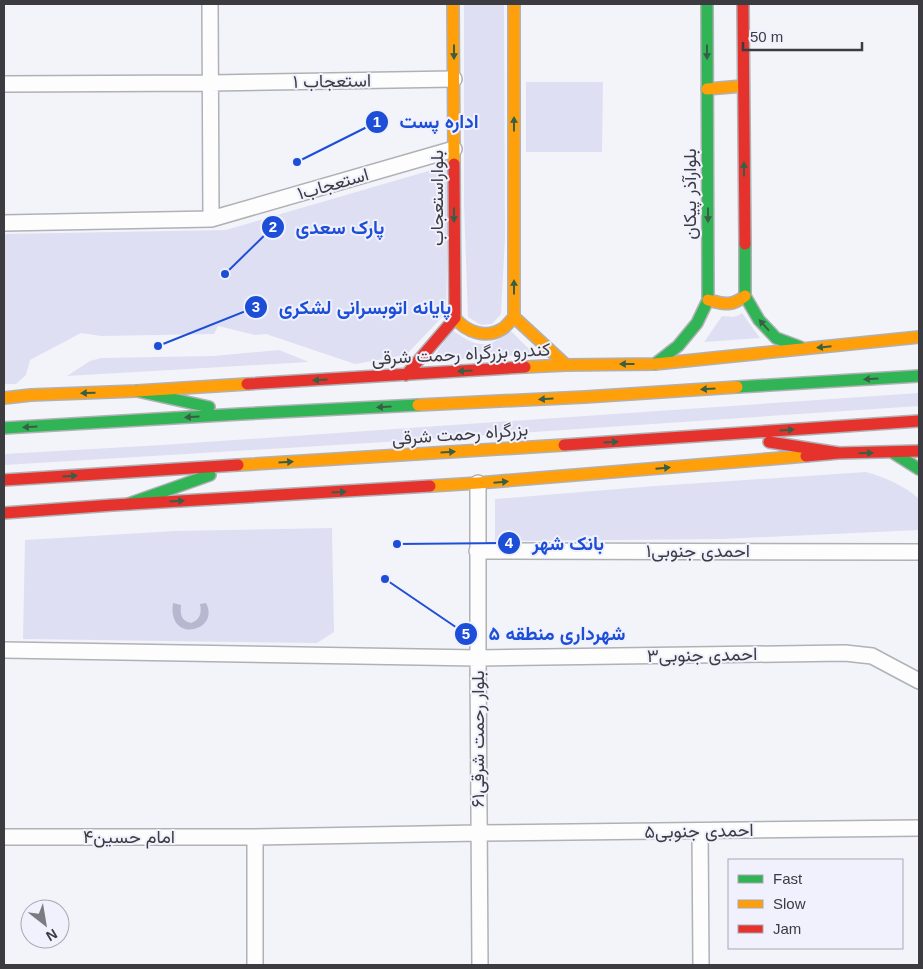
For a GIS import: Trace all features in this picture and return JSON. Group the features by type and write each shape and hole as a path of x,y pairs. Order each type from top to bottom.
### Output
{"main road":[{"name":"بلواراستعجاب","path":"453,4 454,318"},
{"path":"406,375 454,318 462,327 472,333 486,334 496,333 514,317 514,4"},
{"name":"بلوارآذر پیکان","path":"654,364 678,346 697,323 708,300 707,4"},
{"path":"743,4 745,296 759,320 776,338 805,349"},
{"path":"707,89 743,86"},
{"path":"708,300 727,306 738,302 745,296"},
{"path":"514,317 566,365"},
{"path":"907,338 919,328"},
{"name":"کندرو بزرگراه رحمت شرقی","path":"4,398 566,365 654,364 919,337"},
{"name":"بزرگراه رحمت شرقی","path":"4,428 585,397 919,376"},
{"path":"136,391 241,414"},
{"name":"بزرگراه رحمت شرقی","path":"4,480 919,421"},
{"path":"721,435 839,453"},
{"path":"4,513 478,484 839,453 919,451"},
{"path":"892,452 919,469"},
{"path":"128,504 238,465"}],"street":[{"path":"210,4 211,219"},
{"name":"استعجاب ۱","path":"4,84 454,79"},
{"name":"استعجاب۱","path":"4,223 211,219 454,149"},
{"name":"بلوار رحمت شرقی۶۱","path":"478,484 480,965"},
{"name":"احمدی جنوبی۱","path":"478,551 919,552"},
{"name":"احمدی جنوبی۳","path":"4,650 478,658 855,654 872,656 919,682"},
{"name":"احمدی جنوبی۵","path":"255,837 919,828"},
{"path":"700,831 701,965"},
{"name":"امام حسین۴","path":"4,837 255,837"},
{"path":"255,837 255,965"}],"shaded area":[{"path":"464,4 504,4 505,238 501,314 492,324 481,325 468,317 464,205"},
{"path":"526,82 603,82 602,152 526,152"},
{"path":"449,165 446,313 406,355 355,364 266,334 255,335 218,326 214,334 101,336 81,333 30,360 26,375 16,384 4,384 4,234 226,230"},
{"path":"742,313 760,338 704,342 722,316 730,317"},
{"path":"452,330 471,342 487,344 502,337 510,330 534,354 431,361"},
{"path":"279,350 309,362 67,376 90,361 101,358 214,356"},
{"path":"919,393 919,406 385,442 4,465 4,454 162,445"},
{"path":"866,472 894,482 919,499 919,530 722,539 495,541 495,499"},
{"path":"332,528 334,632 317,643 23,639 25,540 175,531"},
{"path":"173,603 181,605 182,617 185,621 191,623 200,616 200,604 206,603 209,613 206,621 201,626 185,629 178,625 173,616"}],"traffic: fast":[{"path":"655,364 678,346 697,323 708,300 707,4"},
{"path":"745,244 745,296 759,320 776,338 800,347"},
{"path":"737,387 919,376"},
{"path":"137,391 209,407"},
{"path":"4,428 418,405"},
{"path":"892,452 919,469"},
{"path":"128,504 210,475"}],"traffic: slow":[{"path":"453,4 454,164"},
{"path":"514,4 514,317 566,365"},
{"path":"707,89 743,86"},
{"path":"708,300 727,304 736,302 745,296"},
{"path":"455,318 470,330 483,334 502,329 514,317"},
{"path":"525,367 655,364 919,337"},
{"path":"4,398 247,384"},
{"path":"418,405 737,387"},
{"path":"238,465 564,445"},
{"path":"430,486 806,456"}],"traffic: jam":[{"path":"743,4 745,244"},
{"path":"406,375 455,318 454,164"},
{"path":"247,384 525,367"},
{"path":"564,445 919,421"},
{"path":"769,442 839,453"},
{"path":"806,456 839,453 919,451"},
{"path":"4,480 238,465"},
{"path":"4,513 430,486"}],"place":[{"name":"اداره پست","path":"297,162"},
{"name":"پارک سعدی","path":"225,274"},
{"name":"پایانه اتوبسرانی لشکری","path":"158,346"},
{"name":"بانک شهر","path":"397,544"},
{"name":"شهرداری منطقه ۵","path":"385,579"}]}
